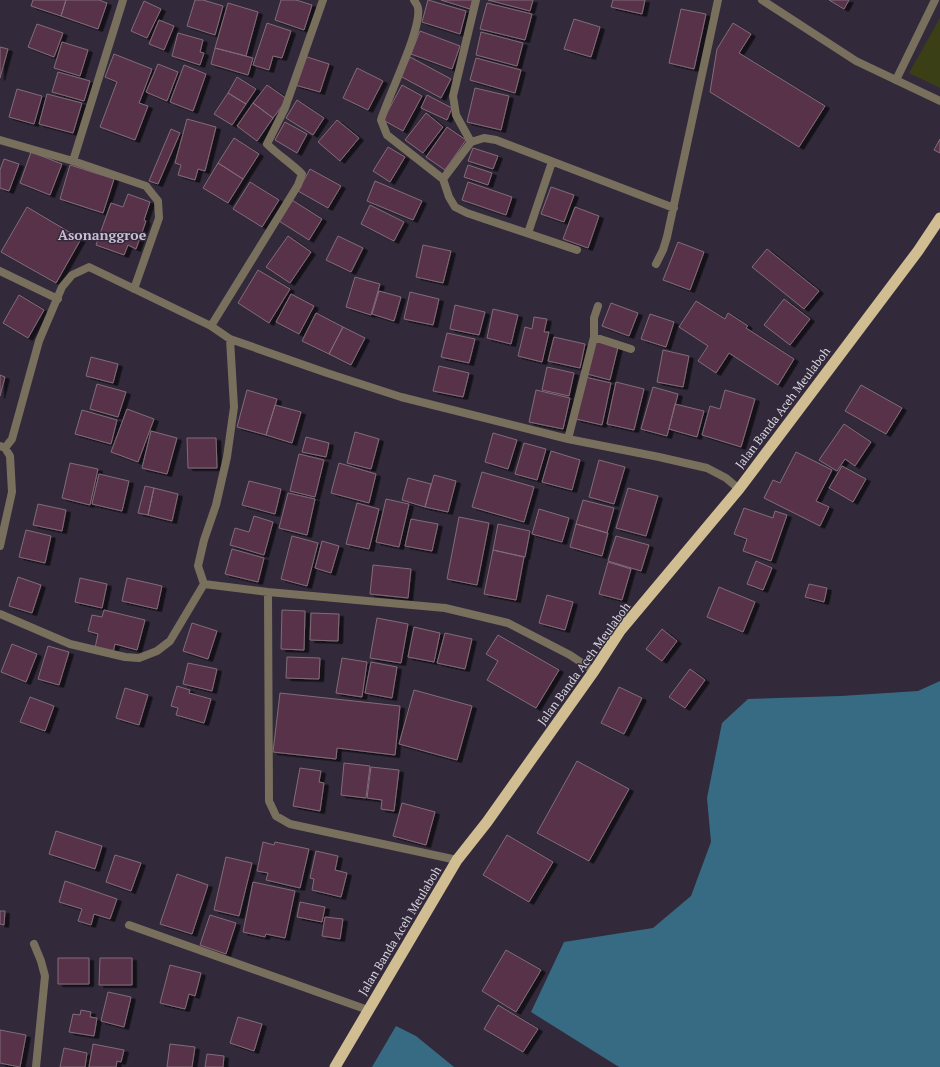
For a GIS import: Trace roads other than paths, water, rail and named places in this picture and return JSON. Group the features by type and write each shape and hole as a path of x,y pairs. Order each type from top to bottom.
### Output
{"highway":[{"name":"Jalan Banda Aceh Meulaboh","path":"335,1067 457,860 487,822 594,671 620,631 739,489 918,251 940,218"}],"street":[{"path":"73,161 123,0"},
{"path":"211,326 298,185 302,174 267,144 285,108 323,0"},
{"path":"414,0 418,8 417,23 412,40 380,120 387,135 443,179 449,197 455,207 467,213 577,250"},
{"path":"472,142 456,115 453,96 476,0"},
{"path":"656,264 663,250 674,208 718,0"},
{"path":"762,0 856,61 940,101"},
{"path":"896,80 935,0"},
{"path":"443,179 472,142 484,138 496,140 674,208"},
{"path":"0,140 73,161 146,186 158,201 159,218 134,289"},
{"path":"528,233 552,162"},
{"path":"0,546 12,492 10,456 2,447 12,439 38,341 62,288 72,275 89,267 211,326 230,339 327,373 402,397 568,439 707,468 726,478 739,489"},
{"path":"0,271 58,299"},
{"path":"568,439 594,337 594,318 598,306"},
{"path":"594,337 631,349"},
{"path":"0,614 70,644 125,657 139,658 157,651 170,641 204,584 198,566 204,540 216,505 227,457 234,407 230,339"},
{"path":"204,584 268,592 445,608 508,623 570,655 594,671"},
{"path":"268,592 269,801 276,816 290,824 457,860"},
{"path":"129,925 368,1010"},
{"path":"34,944 42,962 45,976 36,1067"}],"water":[{"path":"940,681 940,1067 619,1067 531,1012 564,942 653,928 691,896 711,842 707,798 722,723 748,699 841,696 918,691"},
{"path":"396,1026 416,1036 454,1067 372,1067"}],"district":[{"name":"Asonanggroe","path":"102,235"}]}
